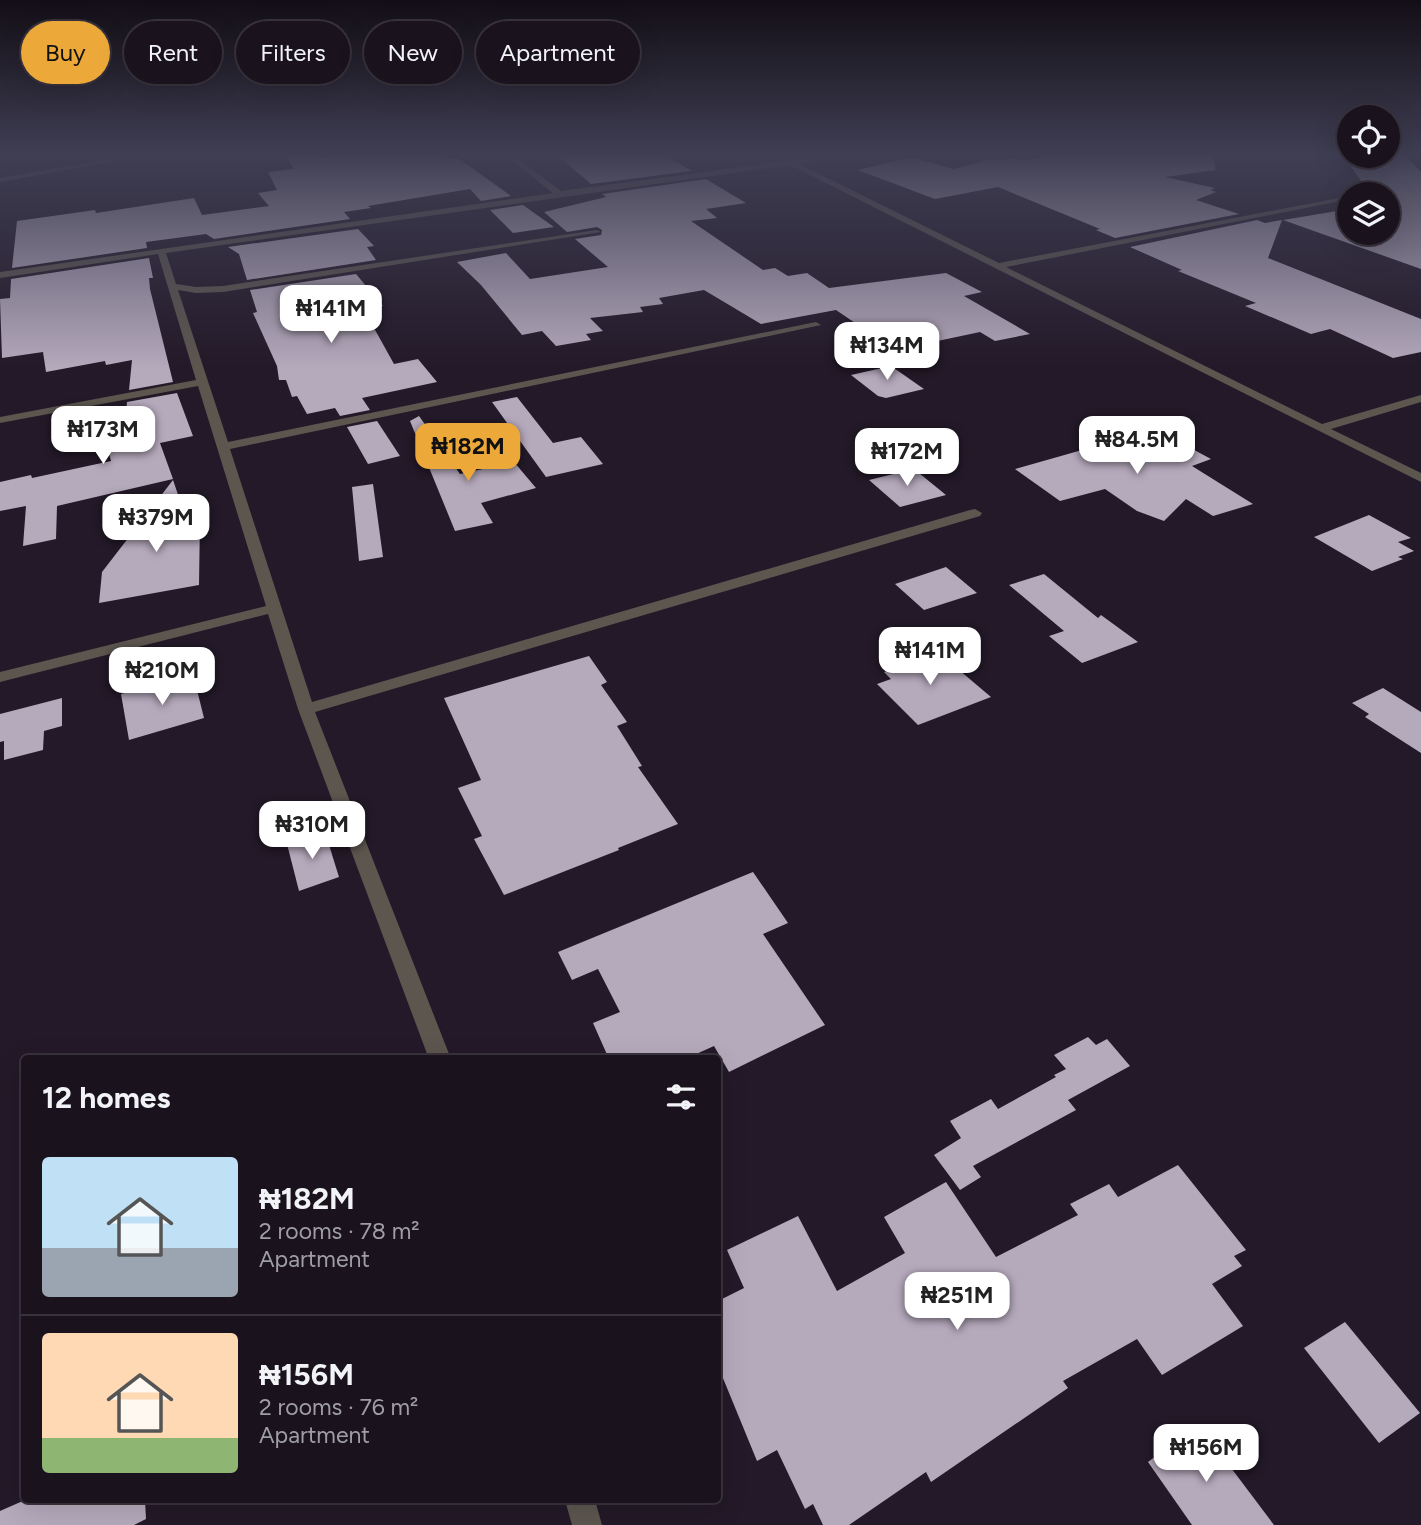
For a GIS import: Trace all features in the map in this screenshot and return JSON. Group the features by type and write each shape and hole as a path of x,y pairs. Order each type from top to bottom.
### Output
{"street":[{"path":"0,275 342,225"},
{"path":"915,225 1324,427 1421,478"},
{"path":"997,266 1207,225"},
{"path":"172,286 196,290 223,289 597,232"},
{"path":"161,251 306,709 438,1055"},
{"path":"223,447 816,325"},
{"path":"0,420 202,382"},
{"path":"1324,427 1421,398"},
{"path":"306,709 975,513"},
{"path":"0,677 274,608"},
{"path":"581,1503 587,1525"}],"building":[{"path":"17,225 308,225 214,239 206,234 146,242 147,248 12,268"},
{"path":"505,225 554,227 513,233"},
{"path":"559,225 697,225 763,270 775,268 788,276 807,273 829,288 946,273 982,292 964,296 1030,334 995,341 980,332 895,350 836,310 761,324 704,290 659,298 663,304 640,307 643,312 590,318 603,331 586,334 591,340 556,346 542,331 522,335 481,285 457,262 506,253 530,279 608,267 575,239 601,235 602,230 597,227 567,232"},
{"path":"1091,225 1181,225 1115,238 1096,230 1100,229"},
{"path":"1233,225 1280,225 1268,258 1421,319 1421,352 1393,358 1330,329 1311,334 1245,306 1256,303 1178,271 1182,270 1130,247"},
{"path":"1298,225 1337,225 1337,239"},
{"path":"1400,225 1421,225 1421,269 1353,245 1400,245"},
{"path":"358,229 374,246 367,247 376,260 247,280 239,254 228,247"},
{"path":"149,258 153,278 149,278 150,289 173,382 129,390 132,360 106,365 105,361 46,372 43,352 2,358 0,299 10,298 11,279"},
{"path":"356,274 383,306 364,310 394,364 418,359 437,382 362,398 370,410 340,416 335,408 307,414 297,396 292,397 286,380 279,380 277,366 253,313 257,312 250,290"},
{"path":"891,366 924,389 886,398 878,396 851,375"},
{"path":"177,393 193,436 160,443 173,479 57,506 56,539 23,546 26,506 0,511 0,482 111,461 100,419 126,413 127,402"},
{"path":"517,397 553,443 581,437 603,464 546,477 492,402"},
{"path":"419,416 460,474 514,462 536,488 481,503 493,523 455,531 410,421"},
{"path":"377,421 400,456 368,464 347,427"},
{"path":"1159,431 1211,459 1192,466 1253,504 1213,516 1186,499 1164,521 1137,511 1105,489 1060,501 1015,469 1135,435 1139,437"},
{"path":"914,469 946,495 900,507 869,480"},
{"path":"173,480 186,518 200,518 199,585 99,603 102,572"},
{"path":"373,484 383,557 359,561 352,487"},
{"path":"1369,515 1411,538 1398,542 1414,551 1398,557 1403,559 1372,571 1314,537"},
{"path":"946,567 977,593 924,610 895,584"},
{"path":"1044,574 1098,618 1101,615 1138,642 1082,663 1049,636 1064,631 1009,585"},
{"path":"933,648 991,697 918,725 877,684 891,679 884,672 893,669 888,664"},
{"path":"589,656 607,682 601,685 627,722 617,726 642,766 638,767 678,824 504,895 474,839 482,836 458,788 481,780 444,698"},
{"path":"193,674 204,718 129,740 121,694"},
{"path":"1383,688 1421,712 1421,753 1365,717 1369,714 1352,703"},
{"path":"62,698 62,726 44,731 43,750 4,760 4,741 0,742 0,714"},
{"path":"325,832 339,877 299,891 287,844"},
{"path":"753,872 788,923 763,934 825,1025 729,1072 714,1046 694,1055 607,1055 593,1023 620,1012 598,969 572,980 558,952"},
{"path":"1088,1037 1096,1045 1107,1039 1130,1066 1068,1100 1076,1110 973,1166 981,1177 960,1190 934,1155 961,1138 950,1121 991,1099 998,1109 1056,1077 1054,1075 1066,1069 1054,1055"},
{"path":"1178,1165 1246,1250 1234,1256 1242,1266 1212,1284 1243,1326 1162,1375 1137,1339 1063,1381 1068,1388 931,1482 926,1472 849,1525 823,1525 813,1504 805,1509 777,1450 757,1461 721,1373 721,1300 744,1288 727,1250 798,1216 837,1291 905,1253 884,1217 946,1182 996,1257 1078,1215 1070,1204 1109,1184 1118,1197"},
{"path":"1345,1322 1420,1413 1379,1443 1304,1348"},
{"path":"1198,1424 1274,1525 1192,1525 1148,1462"},
{"path":"21,1502 145,1503 146,1519 134,1525 0,1525 0,1511"}]}
